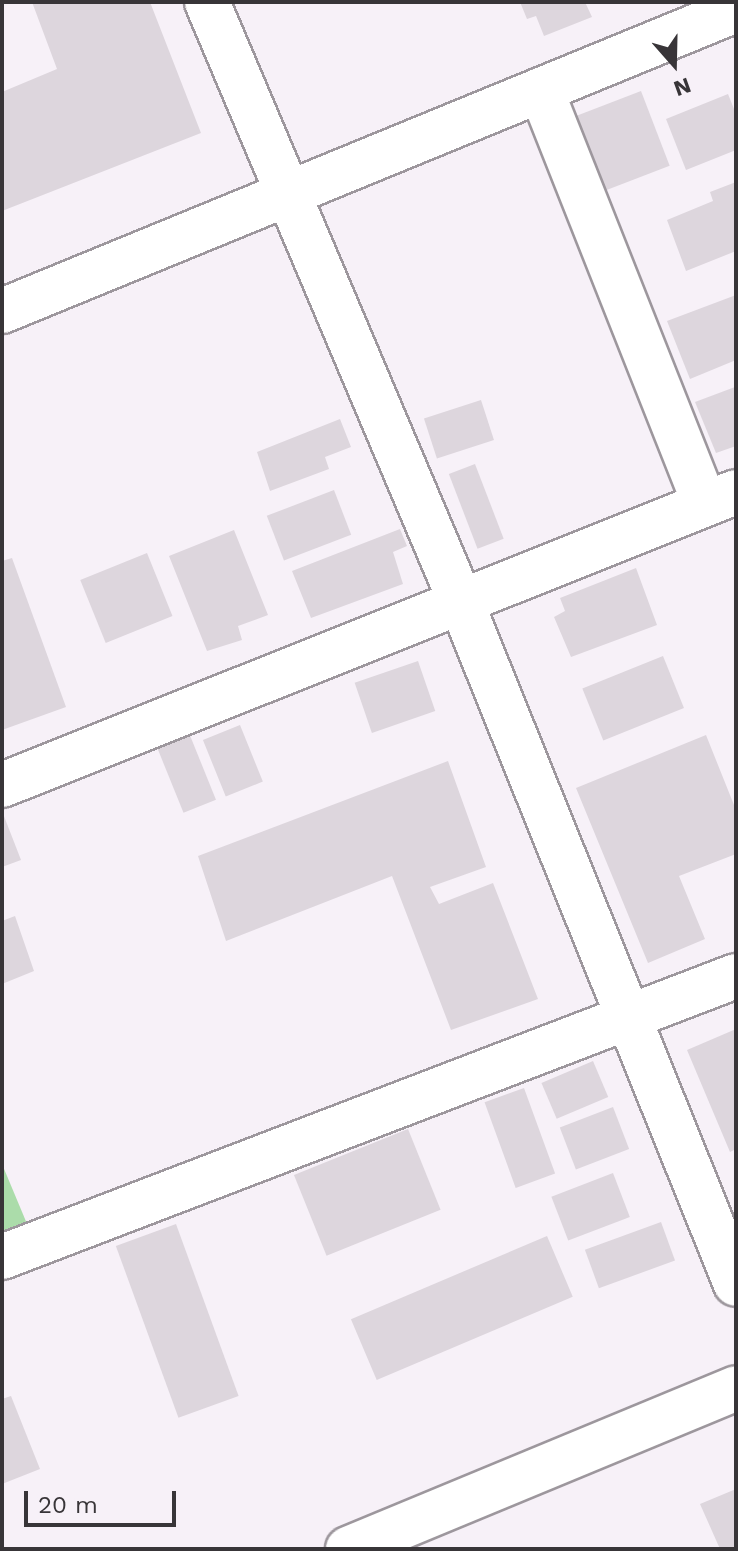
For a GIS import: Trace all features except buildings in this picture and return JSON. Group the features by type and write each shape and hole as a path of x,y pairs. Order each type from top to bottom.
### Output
{"street":[{"path":"207,2 461,602 736,1284"},
{"path":"2,311 736,10"},
{"path":"2,785 721,498 541,90"},
{"path":"2,1257 630,1021 736,976"},
{"path":"348,1549 736,1388"}],"green space":[{"path":"2,1164 30,1231 2,1242"}]}
